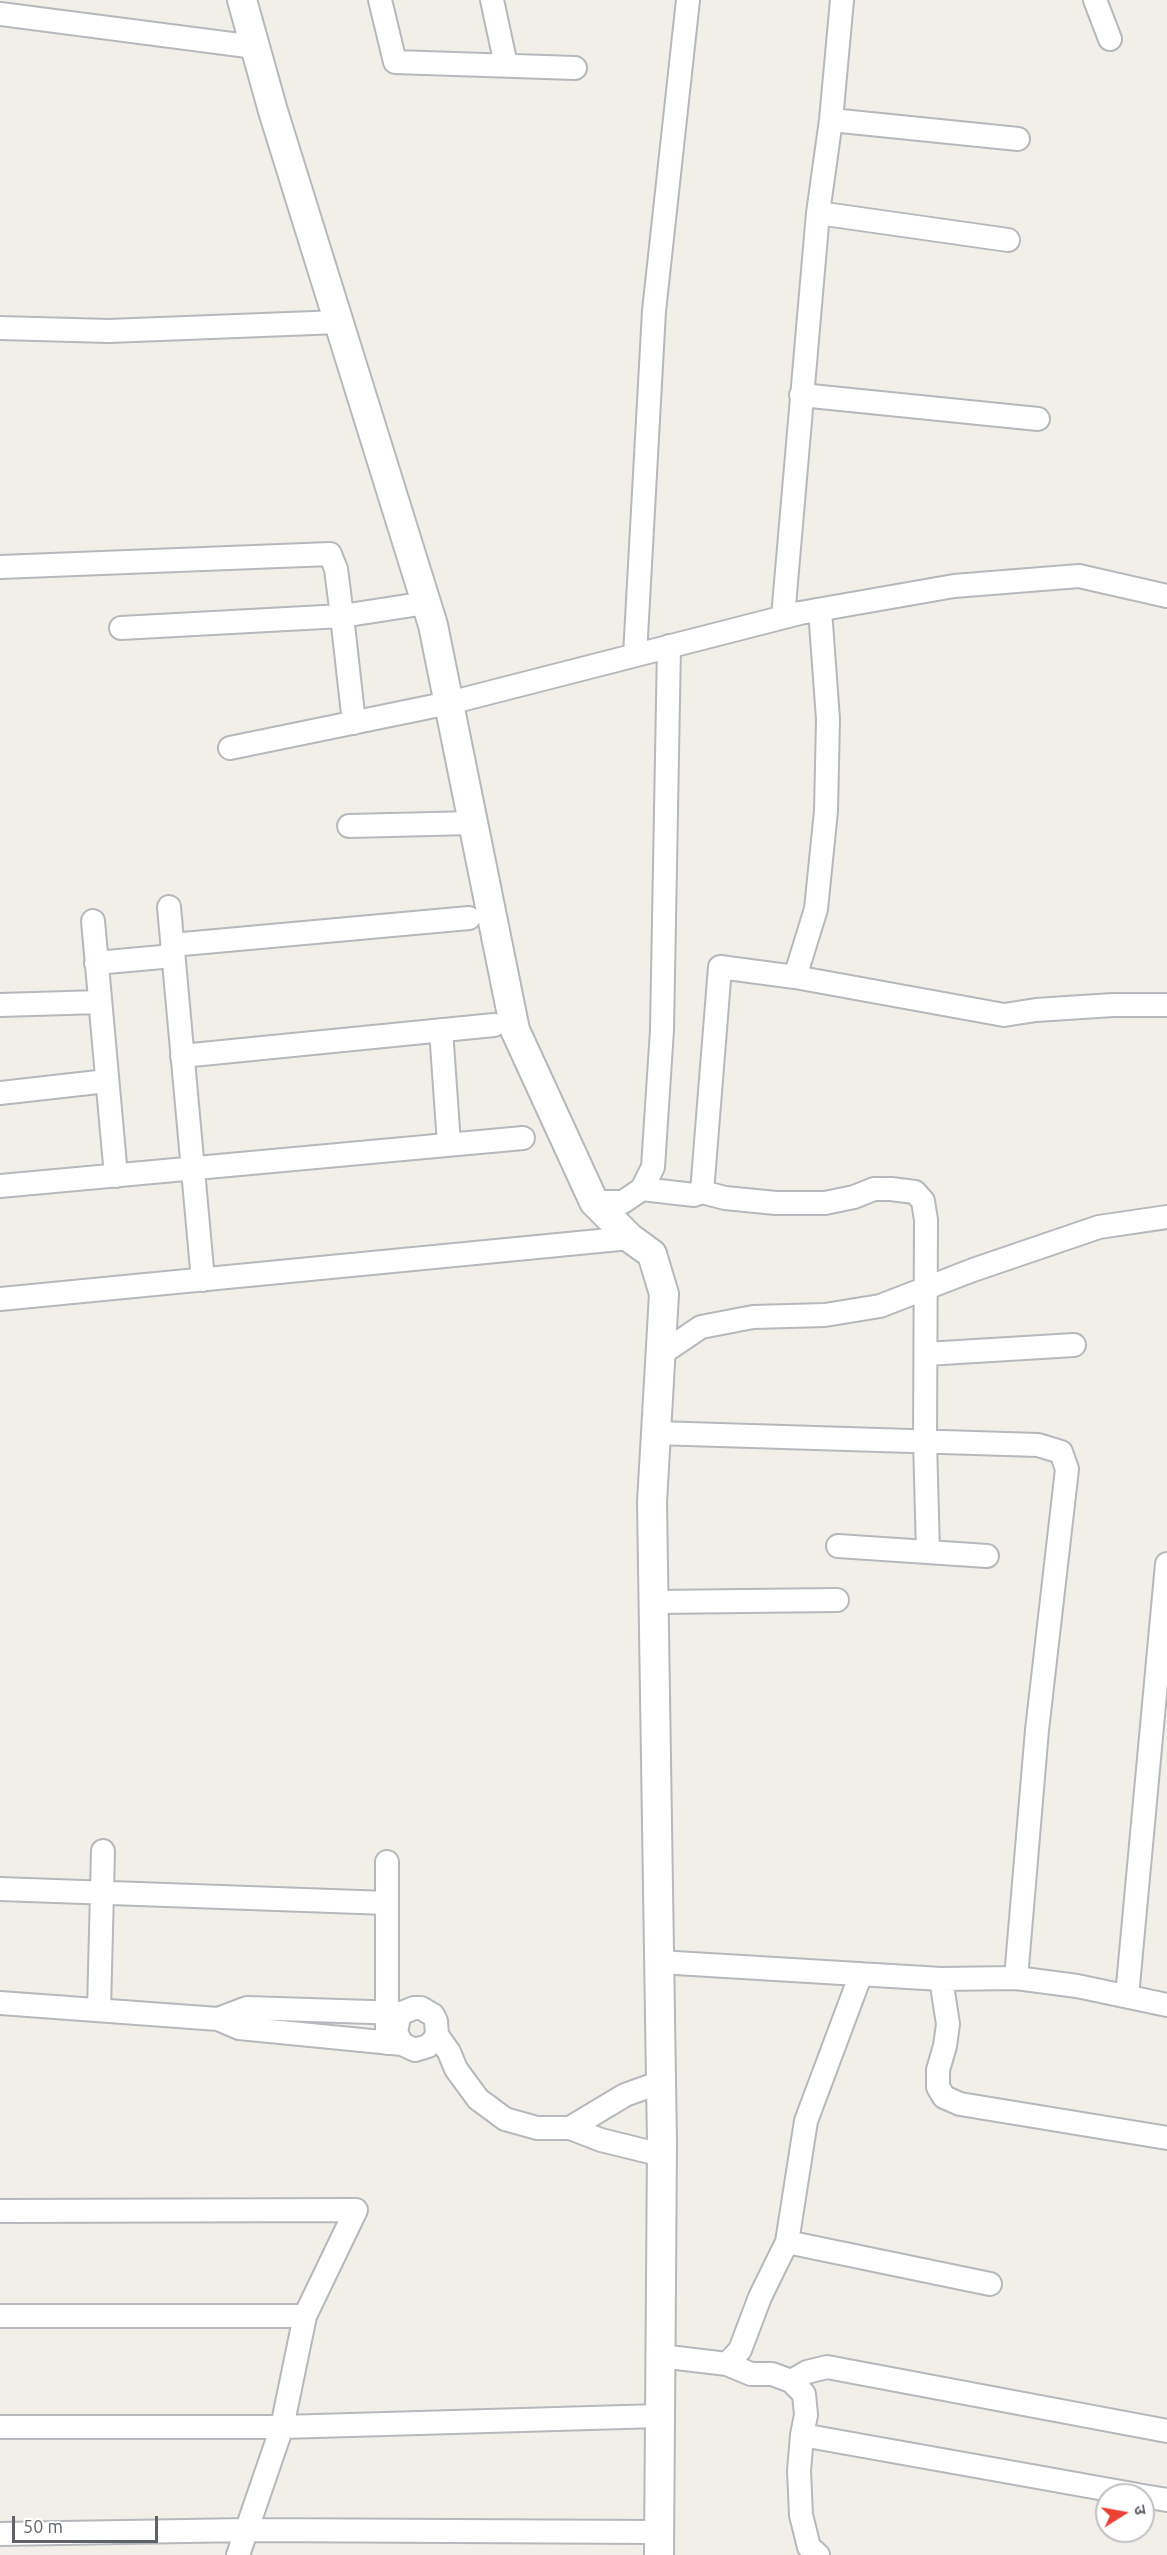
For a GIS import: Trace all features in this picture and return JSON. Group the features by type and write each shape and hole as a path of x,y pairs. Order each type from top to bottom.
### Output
{"street":[{"path":"0,2534 247,2530 659,2543 662,2155 652,1502 664,1294 652,1254 630,1238 594,1202 515,1030 433,625 242,0"},
{"path":"380,0 395,62 576,68"},
{"path":"492,0 506,65"},
{"path":"635,655 654,311 688,0"},
{"path":"783,617 818,213 831,120 842,0"},
{"path":"1095,0 1110,39"},
{"path":"0,14 255,47"},
{"path":"831,120 1018,139"},
{"path":"818,213 1008,240"},
{"path":"0,328 109,331 339,322"},
{"path":"801,395 1038,419"},
{"path":"0,567 330,554 336,569 354,723"},
{"path":"230,748 449,703 783,617 954,586 1079,576 1167,596"},
{"path":"121,628 342,616 426,603"},
{"path":"795,978 816,909 826,811 828,719 820,610"},
{"path":"594,1202 623,1202 642,1189 653,1167 662,1030 669,646"},
{"path":"349,826 473,823"},
{"path":"169,907 203,1280"},
{"path":"96,963 173,950 469,918"},
{"path":"93,921 117,1176"},
{"path":"702,1192 720,967 1004,1015 1036,1010 1113,1005 1167,1005"},
{"path":"0,1005 100,1002"},
{"path":"182,1056 494,1025"},
{"path":"441,1030 449,1144"},
{"path":"0,1093 107,1081"},
{"path":"0,1186 523,1137"},
{"path":"642,1189 694,1195 702,1192 725,1198 776,1203 825,1203 854,1197 874,1189 891,1189 915,1192 923,1202 927,1220 925,1440 928,1552"},
{"path":"661,1354 701,1327 753,1317 825,1315 880,1306 1099,1227 1167,1217"},
{"path":"0,1299 630,1238"},
{"path":"926,1354 1074,1345"},
{"path":"656,1433 1038,1445 1061,1452 1067,1469 1037,1730 1016,1978"},
{"path":"838,1546 987,1556"},
{"path":"1127,1996 1167,1564"},
{"path":"654,1602 837,1600"},
{"path":"99,2010 103,1851"},
{"path":"387,1862 387,1903 396,2025 394,2044"},
{"path":"0,1889 387,1903"},
{"path":"659,1962 942,1979 1016,1978 1127,1996 1167,2005"},
{"path":"727,2364 740,2350 760,2297 787,2242 806,2121 861,1974"},
{"path":"942,1979 948,2024 938,2070 938,2087 944,2097 960,2104 1167,2138"},
{"path":"0,2003 218,2019 239,2028 394,2044 415,2050 429,2046 437,2035"},
{"path":"218,2019 247,2008 395,2013 414,2008 427,2010 436,2021 437,2035 449,2052 456,2069 478,2099 505,2119 537,2128 570,2127 601,2140 662,2155"},
{"path":"570,2127 625,2095 661,2082"},
{"path":"0,2211 356,2210 305,2316 282,2427 238,2555"},
{"path":"787,2242 990,2284"},
{"path":"0,2316 305,2316"},
{"path":"660,2356 727,2364 751,2374 772,2374 790,2380 804,2394 806,2415 799,2471 801,2515 809,2547 818,2555"},
{"path":"790,2380 807,2372 827,2367 1167,2431"},
{"path":"0,2427 282,2427 660,2416"},
{"path":"802,2435 1095,2487"}]}
